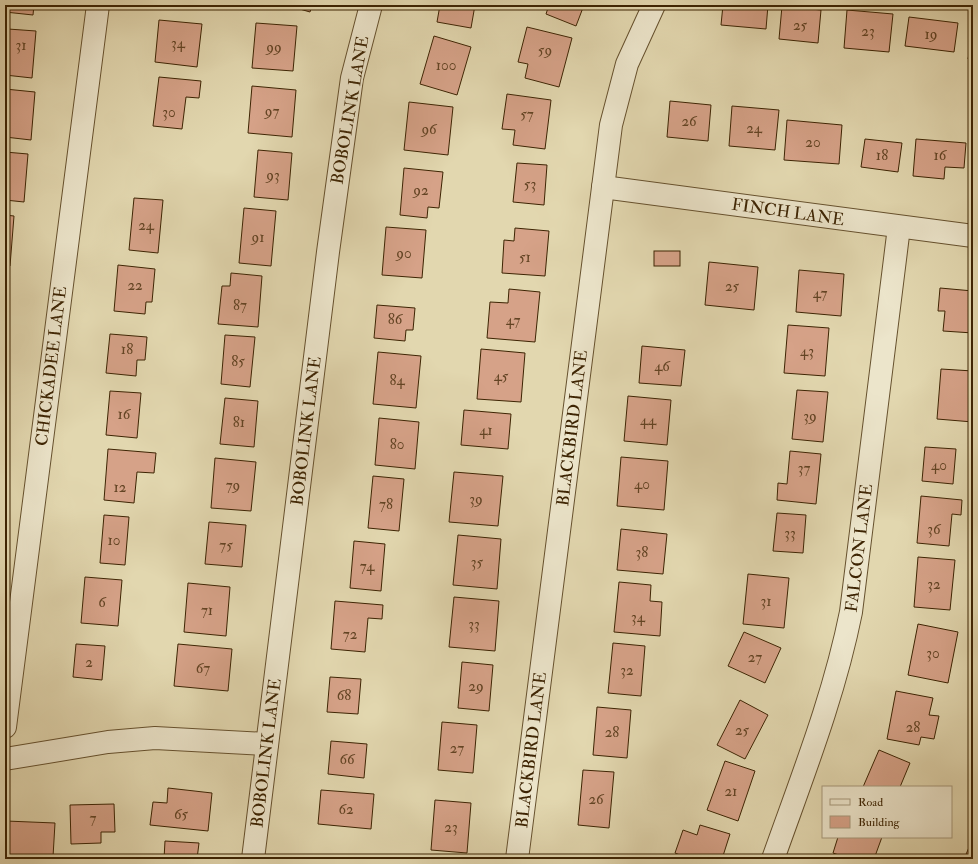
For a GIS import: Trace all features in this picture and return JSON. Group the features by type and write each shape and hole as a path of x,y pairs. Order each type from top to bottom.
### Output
{"street":[{"name":"CHICKADEE LANE","path":"5,727 98,5"},
{"name":"BOBOLINK LANE","path":"253,859 332,221 352,78 371,5"},
{"name":"BLACKBIRD LANE","path":"517,859 611,125 627,64 654,5"},
{"name":"FINCH LANE","path":"603,187 973,236"},
{"name":"FALCON LANE","path":"773,859 831,694 844,649 851,612 899,227"},
{"path":"5,759 108,742 155,738 267,744"}],"building":[{"path":"5,5 34,5 33,15 5,12"},
{"path":"286,5 312,5 310,12"},
{"path":"440,5 475,5 471,28 437,22"},
{"path":"549,5 584,5 576,26 546,14"},
{"path":"723,5 768,5 766,29 721,25"},
{"path":"782,6 821,10 818,43 779,39"},
{"path":"847,10 893,14 889,52 844,48"},
{"path":"909,17 958,23 954,52 905,46"},
{"path":"159,20 202,24 197,67 155,62"},
{"path":"256,23 297,26 293,71 252,68"},
{"path":"527,27 572,38 559,87 525,78 528,64 518,62"},
{"path":"8,29 36,31 32,78 5,75"},
{"path":"973,32 973,60 968,59"},
{"path":"434,36 471,47 457,95 420,84"},
{"path":"159,77 201,81 199,98 186,97 182,129 153,126"},
{"path":"252,86 296,90 292,137 248,133"},
{"path":"5,89 35,92 31,140 5,137"},
{"path":"507,94 551,100 545,149 513,145 515,130 502,129"},
{"path":"670,101 711,105 708,141 667,137"},
{"path":"409,102 453,107 448,155 404,150"},
{"path":"732,106 779,110 775,150 729,146"},
{"path":"787,120 842,125 839,164 784,160"},
{"path":"865,139 902,143 898,172 861,167"},
{"path":"916,139 966,143 964,168 945,167 944,179 913,176"},
{"path":"258,150 292,153 288,200 254,197"},
{"path":"5,152 28,154 24,202 5,200"},
{"path":"517,163 547,165 544,205 513,202"},
{"path":"404,168 443,172 439,208 428,207 427,218 400,215"},
{"path":"134,198 163,200 158,253 129,250"},
{"path":"244,208 276,211 271,266 239,263"},
{"path":"5,215 14,216 10,266 5,265"},
{"path":"386,227 426,230 422,278 382,275"},
{"path":"515,228 549,231 545,276 502,273 504,240 514,241"},
{"path":"654,251 680,251 680,266 654,266"},
{"path":"709,262 758,267 754,310 705,305"},
{"path":"118,265 155,269 152,302 146,302 145,314 114,311"},
{"path":"799,270 844,274 841,316 796,312"},
{"path":"231,273 262,276 258,327 218,324 222,286 230,286"},
{"path":"940,288 973,291 973,333 943,331 945,311 938,311"},
{"path":"509,289 540,292 535,342 487,338 490,302 508,303"},
{"path":"377,305 415,308 413,330 406,330 405,341 374,338"},
{"path":"788,325 829,328 825,376 784,373"},
{"path":"110,334 147,337 145,360 137,360 136,376 106,373"},
{"path":"225,335 255,337 250,387 221,384"},
{"path":"642,346 685,350 681,386 639,383"},
{"path":"481,349 525,353 521,402 477,399"},
{"path":"378,352 421,356 416,408 373,404"},
{"path":"941,369 973,371 973,422 937,419"},
{"path":"797,390 828,392 823,442 792,439"},
{"path":"110,391 141,393 137,438 106,435"},
{"path":"628,396 671,400 667,445 624,441"},
{"path":"225,398 258,401 254,447 220,444"},
{"path":"464,410 511,414 508,449 461,445"},
{"path":"379,418 419,422 415,469 375,465"},
{"path":"925,447 956,449 953,484 922,481"},
{"path":"108,449 156,453 154,473 137,472 134,503 104,500"},
{"path":"790,451 821,454 816,504 777,500 778,483 787,484"},
{"path":"621,457 668,461 664,510 617,506"},
{"path":"215,458 256,462 251,511 211,508"},
{"path":"454,472 503,476 498,526 449,522"},
{"path":"373,476 404,479 399,531 368,528"},
{"path":"921,496 962,500 961,515 952,514 949,546 917,543"},
{"path":"777,513 806,515 803,553 773,551"},
{"path":"104,515 129,517 125,565 100,563"},
{"path":"209,522 246,525 242,567 205,564"},
{"path":"621,529 667,534 663,574 617,570"},
{"path":"458,535 501,539 497,589 453,585"},
{"path":"354,541 385,544 381,591 350,588"},
{"path":"918,557 955,560 950,610 914,607"},
{"path":"748,574 789,578 784,628 743,624"},
{"path":"85,577 122,580 118,626 81,623"},
{"path":"619,582 651,585 650,601 662,602 660,636 614,632"},
{"path":"188,583 230,587 226,636 184,632"},
{"path":"454,597 499,601 495,651 449,647"},
{"path":"335,601 383,605 382,619 368,618 365,652 331,649"},
{"path":"918,624 958,632 948,683 908,675"},
{"path":"744,632 781,648 765,683 728,666"},
{"path":"613,643 645,646 641,696 608,693"},
{"path":"76,644 105,646 102,680 73,677"},
{"path":"178,644 232,649 228,691 174,686"},
{"path":"462,662 493,665 489,711 458,708"},
{"path":"330,677 361,679 358,714 327,712"},
{"path":"896,691 933,698 929,715 939,716 934,739 921,737 919,745 887,739"},
{"path":"740,700 768,715 745,759 717,745"},
{"path":"597,707 631,710 627,758 593,755"},
{"path":"442,722 477,725 473,773 438,770"},
{"path":"331,741 367,744 364,778 328,774"},
{"path":"879,750 910,763 900,786 863,786"},
{"path":"725,761 755,771 738,821 707,810"},
{"path":"583,770 614,772 609,828 578,825"},
{"path":"168,788 212,793 208,831 150,825 153,802 167,803"},
{"path":"321,790 374,794 371,829 318,824"},
{"path":"435,800 471,803 467,853 431,850"},
{"path":"114,804 115,832 101,832 101,843 71,844 70,805"},
{"path":"6,821 55,823 53,857 5,855"},
{"path":"700,825 730,834 722,859 690,859 675,853 683,830 697,835"},
{"path":"838,838 882,838 874,859 850,859 833,853"},
{"path":"973,838 973,859 964,859"},
{"path":"165,841 199,843 197,859 164,859"},
{"path":"956,856 964,859 955,859"}]}
